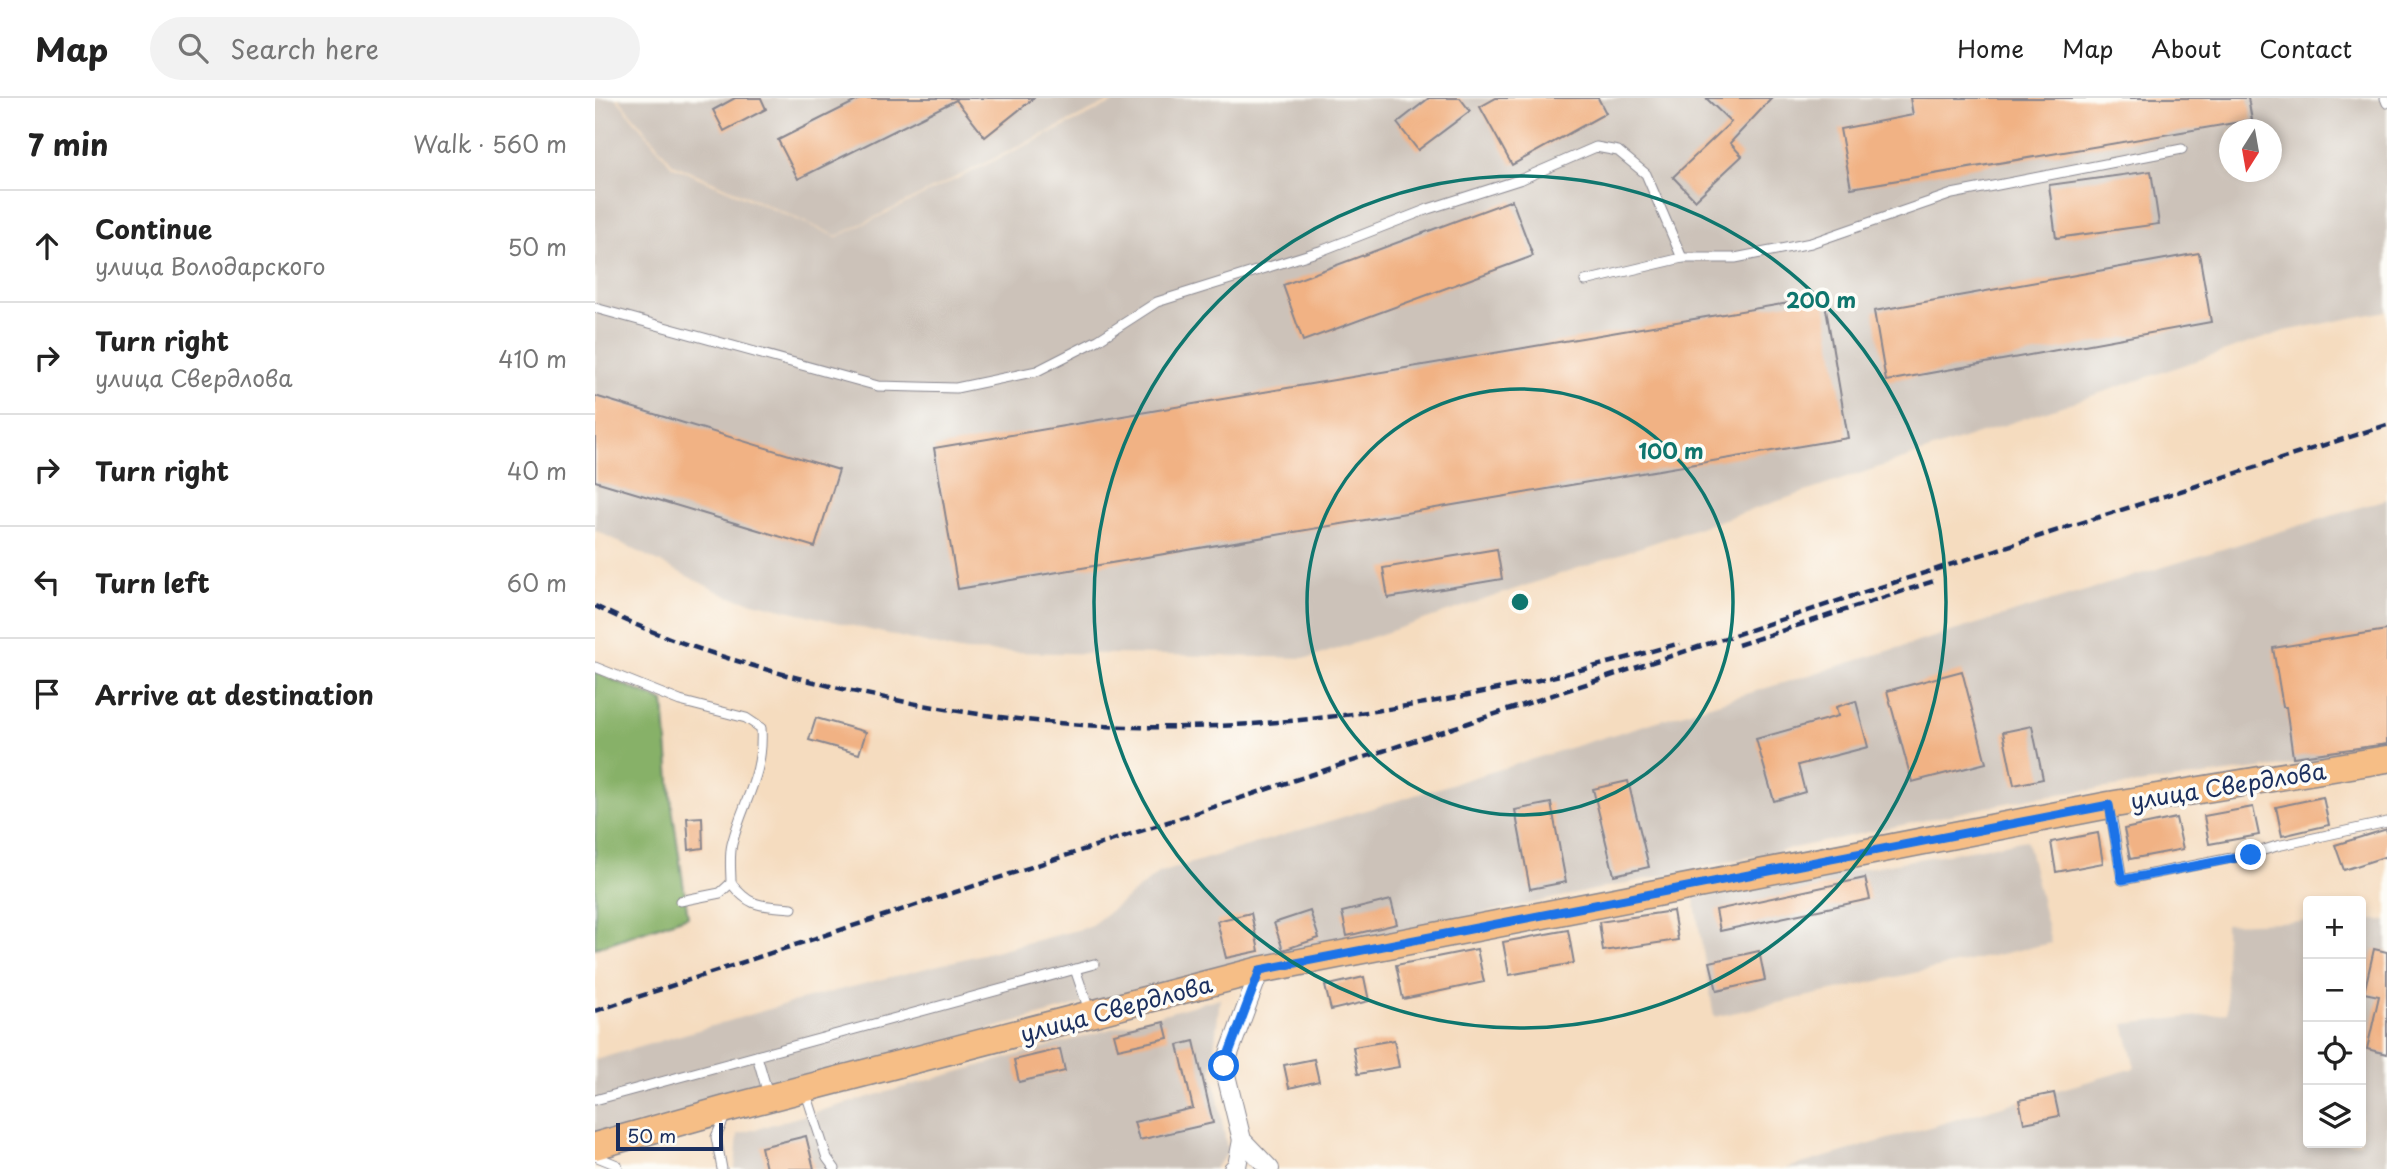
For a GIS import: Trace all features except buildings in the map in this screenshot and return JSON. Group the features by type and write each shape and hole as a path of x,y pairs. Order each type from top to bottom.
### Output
{"main road":[{"name":"улица Свердлова","path":"595,1146 1260,970 2109,805 2387,760"}],"street":[{"path":"1233,1169 1237,1166 1242,1140 1224,1066 1260,970"},
{"path":"1242,1140 1270,1169"}],"lane":[{"path":"2385,98 2387,103"},
{"path":"595,308 878,386 956,388 1037,371 1098,340 1157,302 1323,250 1427,209 1522,179 1596,147 1618,152 1646,174 1682,258"},
{"path":"1585,281 1682,258 1735,258 1811,243 1952,194 2182,149"},
{"path":"595,667 680,701 746,718 761,728 762,748 757,779 731,847 731,883 739,894 753,904 792,908"},
{"path":"2109,805 2122,880 2251,855 2277,846 2387,822"},
{"path":"680,901 720,893 731,883"},
{"path":"595,1100 1094,964"},
{"path":"1075,969 1090,1014"},
{"path":"757,1056 769,1098"},
{"path":"805,1089 827,1158 835,1169"},
{"path":"722,1169 716,1138 728,1109"},
{"path":"595,1156 617,1165 618,1169"}],"shaded area":[{"path":"595,98 616,98 672,166 837,237 1123,98 2387,98 2387,311 2285,331 1310,658 959,651 727,596 595,530"},
{"path":"618,98 1117,98 837,236 673,164"},
{"path":"2387,499 2387,753 2035,797 1186,976 595,1136 595,1060 804,999 1089,927 1159,873"},
{"path":"2027,840 2051,943 1714,1017 1694,898"},
{"path":"2366,920 2387,920 2387,1169 1784,1169 2135,1068 2124,1024 2227,1013 2225,924 2303,921 2303,1148 2366,1148"},
{"path":"1220,998 1212,1068 1228,1153 1214,1169 735,1169 738,1134"}],"green space":[{"path":"595,672 664,702 672,807 688,916 595,948"}],"railway":[{"path":"595,1011 1871,590 2387,425"},
{"path":"1738,645 1934,581"},
{"path":"595,606 655,633 717,655 843,689 970,713 1100,726 1186,727 1249,724 1374,711 1497,689 1680,643"}],"route":[{"path":"1224,1066 1260,970 2109,805 2122,880 2251,855"}]}
